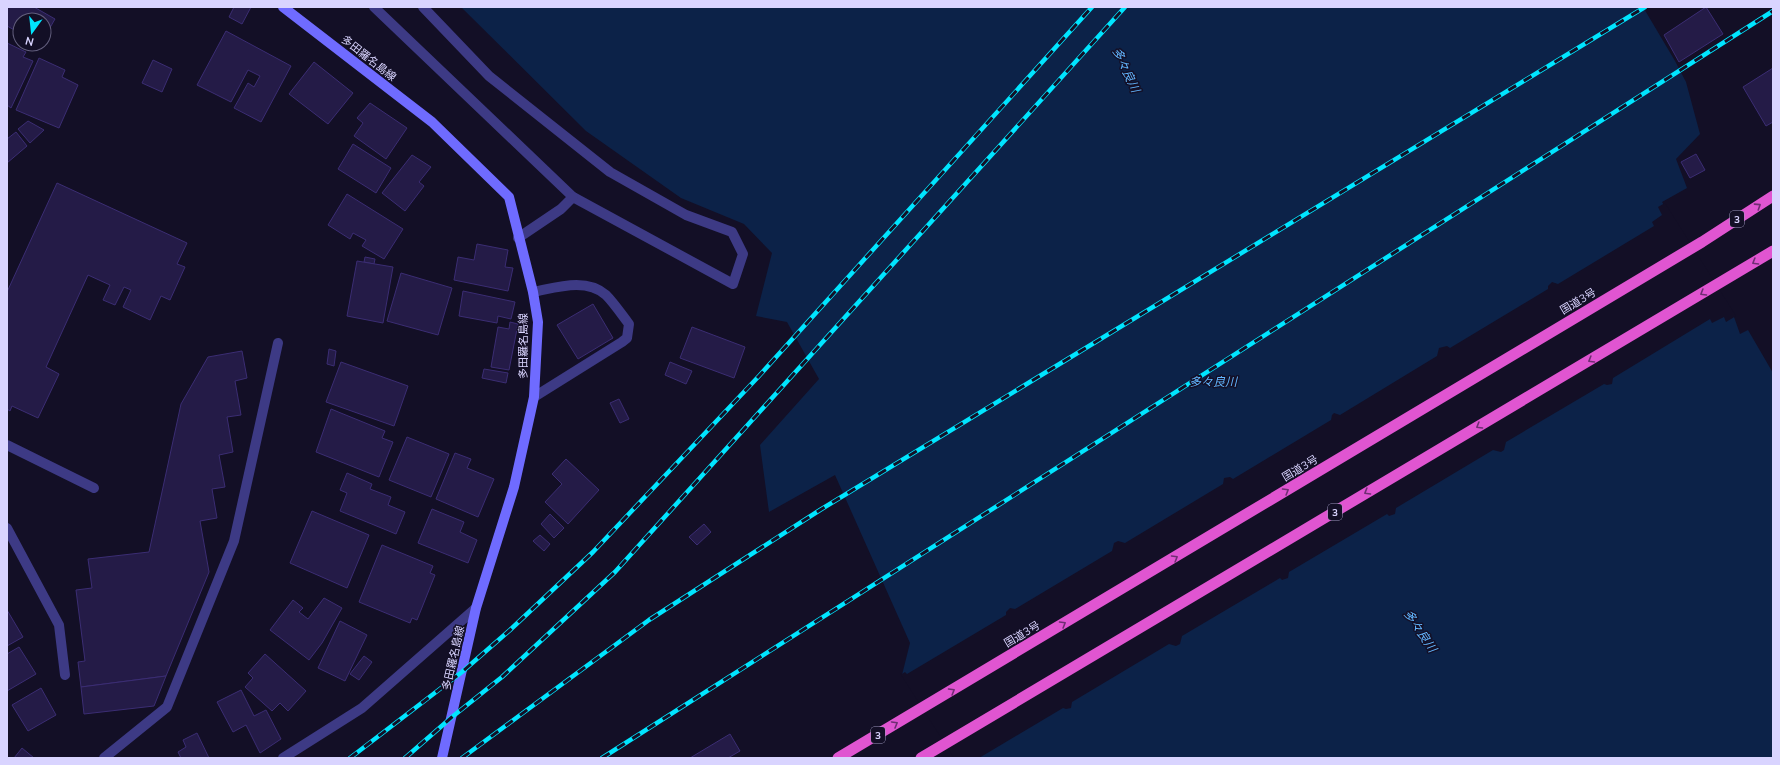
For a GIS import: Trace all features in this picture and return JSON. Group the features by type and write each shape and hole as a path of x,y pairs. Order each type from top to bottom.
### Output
{"highway":[{"name":"国道3号","path":"838,758 1702,242 1773,196"},
{"name":"3","path":"920,758 1773,252"}],"main road":[{"name":"多田羅名島線","path":"283,7 426,117 509,197 518,238 533,292 538,322 534,397 514,487 476,608 442,758"}],"street":[{"path":"374,7 572,197 733,284 743,254 732,232 686,215 610,172 489,76 423,7"},
{"path":"518,238 561,209 572,197"},
{"path":"533,292 576,285 589,287 605,295 630,324 627,338 622,342 534,397"},
{"path":"104,758 167,707 234,541 278,343"},
{"path":"7,445 94,488"},
{"path":"7,528 59,625 65,675"},
{"path":"283,758 362,708 476,608"}],"water":[{"name":"多々良川","path":"461,7 1643,7 1686,82 1700,134 1676,159 1687,188 1662,202 1734,317 1740,334 1748,330 1773,373 1773,758 957,758 902,675 910,643 835,475 769,512 760,445 819,379 787,322 756,316 772,253 744,224 681,198 586,131"}],"pier":[{"path":"1665,203 1736,316 1726,322 1724,317 1712,323 1710,319 1613,378 1612,384 1604,384 1506,442 1504,450 1501,452 1493,450 1396,508 1395,514 1389,516 1387,514 1289,572 1288,578 1282,580 1280,578 1182,636 1180,644 1176,646 1169,644 1072,702 1071,708 1063,708 979,758 954,758 900,673 902,674 905,672 907,674 1006,615 1006,612 1010,608 1015,609 1112,551 1114,543 1118,541 1125,543 1223,484 1224,478 1230,477 1233,479 1331,420 1334,413 1340,415 1437,356 1439,348 1447,346 1450,348 1548,289 1548,286 1552,282 1558,284 1654,226 1652,222 1662,215 1658,207"}],"building":[{"path":"7,7 34,7 43,12 12,12 12,29 7,26"},
{"path":"234,7 251,7 242,24 229,17"},
{"path":"1706,7 1723,34 1679,62 1664,35"},
{"path":"52,17 55,19 52,24"},
{"path":"226,31 291,66 261,122 234,108 248,83 254,87 260,76 248,70 231,102 197,85"},
{"path":"7,43 12,45 12,52 26,52 23,57 33,61 11,108 7,105"},
{"path":"39,58 65,70 62,77 78,85 59,128 16,110"},
{"path":"153,60 172,69 162,92 142,83"},
{"path":"314,62 353,93 328,124 289,94"},
{"path":"1773,68 1773,122 1766,126 1743,87"},
{"path":"370,103 407,128 386,159 354,136 363,123 357,118"},
{"path":"28,121 44,130 30,143 18,129"},
{"path":"16,132 27,146 7,163 7,139"},
{"path":"353,144 391,168 376,193 338,169"},
{"path":"1696,154 1705,170 1690,178 1681,162"},
{"path":"412,155 431,167 419,182 424,186 405,211 382,193"},
{"path":"57,183 187,243 177,264 185,267 170,300 161,296 150,320 123,307 131,290 124,287 115,305 103,300 110,285 88,275 46,367 59,374 38,418 12,406 10,411 7,409 7,292"},
{"path":"347,194 403,229 384,259 362,246 366,240 353,233 350,239 328,225"},
{"path":"477,244 508,250 505,267 513,268 508,291 454,280 458,257 474,260"},
{"path":"365,257 375,259 374,264 364,262"},
{"path":"357,261 393,267 383,323 347,316"},
{"path":"401,273 452,288 438,335 387,321"},
{"path":"463,291 515,302 511,319 498,316 497,323 459,316"},
{"path":"593,304 613,338 578,359 557,325"},
{"path":"510,322 518,324 509,370 491,367 498,327 509,329"},
{"path":"692,327 745,347 734,378 680,358"},
{"path":"329,349 336,351 334,366 327,364"},
{"path":"242,351 247,378 235,381 241,415 227,417 233,452 219,455 225,487 212,489 217,518 200,521 209,572 166,676 81,687 78,662 85,661 76,590 92,588 88,559 149,552 181,404 208,357"},
{"path":"341,362 408,386 394,426 326,402"},
{"path":"670,362 692,371 686,384 665,375"},
{"path":"484,369 508,373 506,383 482,378"},
{"path":"619,399 629,419 620,423 610,403"},
{"path":"331,409 385,431 382,438 393,442 379,477 316,452"},
{"path":"407,437 449,454 431,497 389,480"},
{"path":"455,453 471,459 467,468 494,479 478,517 436,499"},
{"path":"566,459 599,490 568,524 545,502 562,484 552,474"},
{"path":"347,473 372,484 370,489 391,497 388,505 405,512 396,534 340,511 347,493 340,490"},
{"path":"432,509 464,522 460,532 477,540 468,563 418,543"},
{"path":"312,511 369,535 347,588 290,563"},
{"path":"550,514 564,528 554,538 541,524"},
{"path":"704,524 711,532 697,545 689,537"},
{"path":"540,535 550,544 544,551 533,541"},
{"path":"382,545 433,566 430,573 435,575 417,620 412,618 410,623 359,602"},
{"path":"324,598 342,608 322,643 309,660 270,630 293,600 303,608 299,612 308,619"},
{"path":"7,610 23,637 7,646"},
{"path":"340,621 367,635 345,681 318,668"},
{"path":"19,647 36,674 7,691 7,654"},
{"path":"265,654 306,691 288,711 280,703 272,711 245,687 253,678 248,673"},
{"path":"364,656 372,662 359,680 350,674"},
{"path":"166,676 154,706 84,714 81,687"},
{"path":"41,688 56,715 28,731 12,705"},
{"path":"241,690 254,716 266,710 281,739 260,753 246,725 233,732 217,702"},
{"path":"197,733 209,758 181,758 178,752 186,747 183,740"},
{"path":"730,734 740,751 728,758 690,758"},
{"path":"22,748 34,758 14,758"}],"railway":[{"path":"350,758 462,672 510,630 593,552 759,376 1092,7"},
{"path":"405,758 452,717 502,677 615,572 1125,7"},
{"path":"462,758 649,620 820,510 1645,7"},
{"path":"602,758 1773,11"}]}
